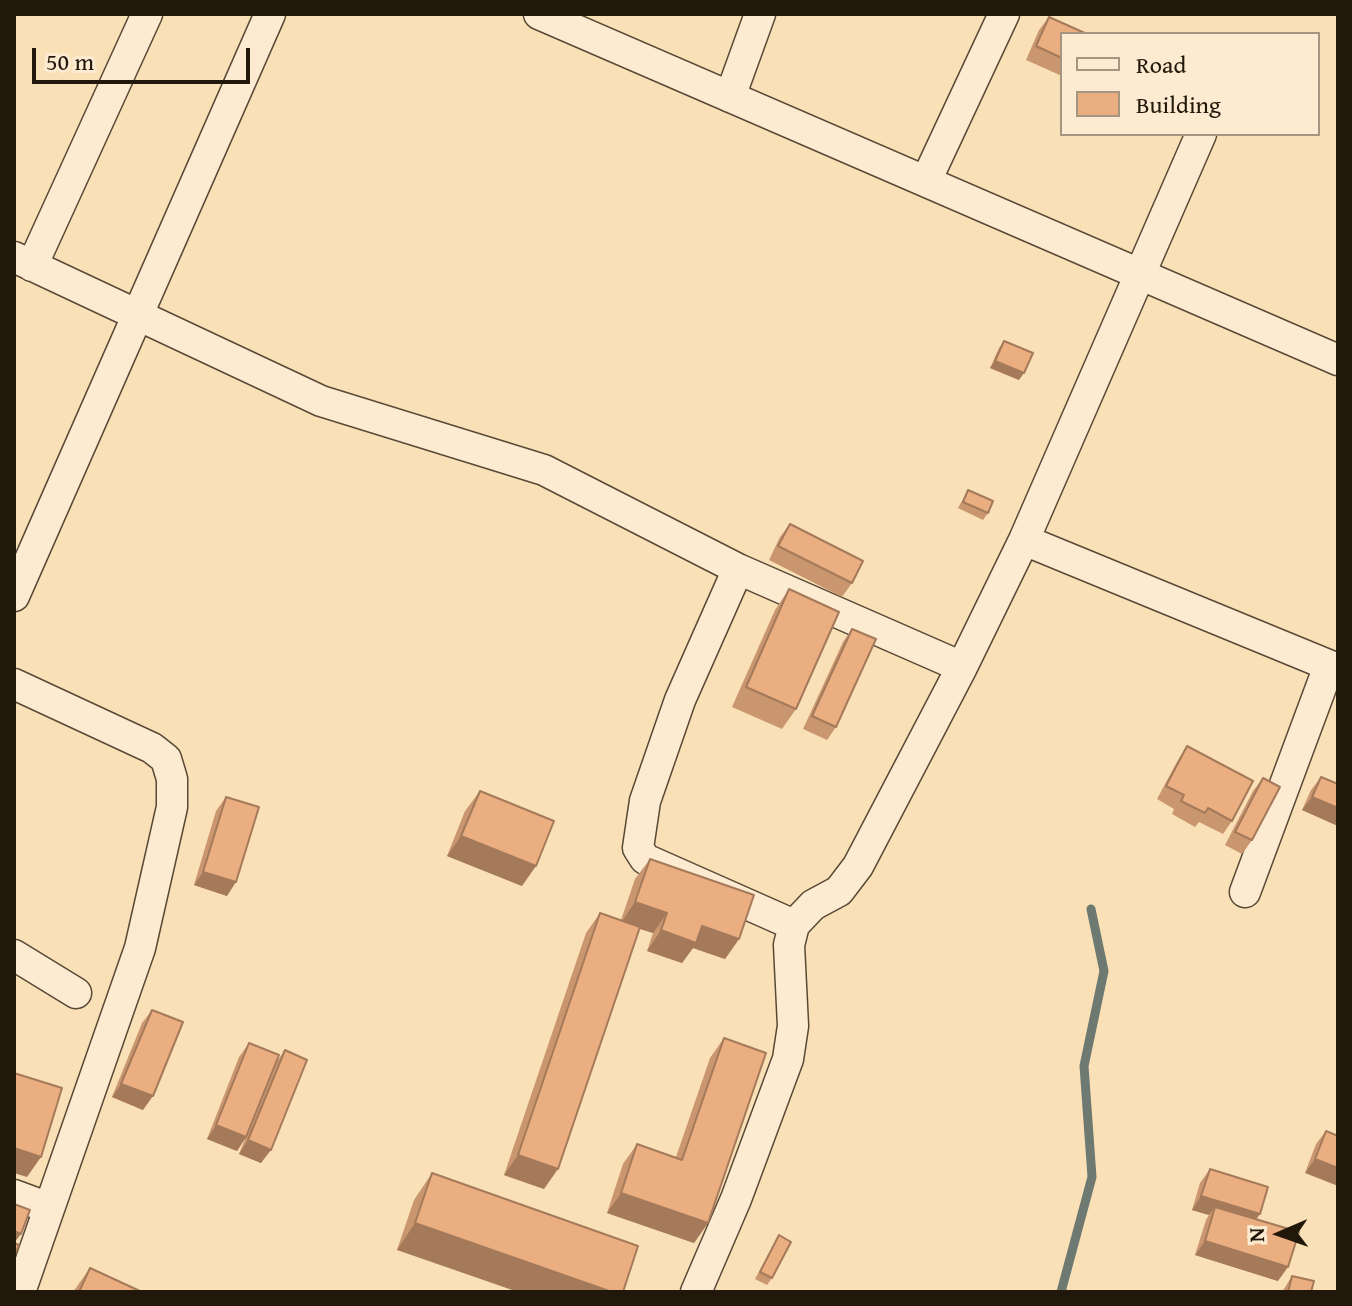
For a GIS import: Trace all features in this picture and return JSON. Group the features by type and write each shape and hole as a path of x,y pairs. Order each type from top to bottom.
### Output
{"street":[{"path":"147,14 23,262 321,401 544,470 738,569 962,667"},
{"path":"14,596 270,14"},
{"path":"539,14 1338,360"},
{"path":"730,97 760,14"},
{"path":"926,181 1004,14"},
{"path":"696,1292 736,1199 788,1059 793,1026 789,945 794,925 813,905 839,891 858,866 962,667 1024,540 1200,136"},
{"path":"1024,540 1333,668 1245,892"},
{"path":"738,569 680,700 645,801 638,848 645,859 794,925"},
{"path":"14,684 152,748 166,759 172,779 172,807 140,948 20,1292"},
{"path":"14,955 76,993"},
{"path":"14,1195 49,1208"}],"building":[{"path":"1049,17 1083,32 1060,32 1060,57 1036,46"},
{"path":"1004,341 1033,353 1024,373 995,361"},
{"path":"968,490 993,501 988,513 963,502"},
{"path":"790,524 863,561 852,583 778,546"},
{"path":"789,589 839,612 796,709 746,687"},
{"path":"852,629 876,639 836,727 812,716"},
{"path":"1187,746 1253,781 1232,821 1208,808 1205,813 1181,801 1184,795 1166,786"},
{"path":"1321,777 1338,784 1338,808 1312,797"},
{"path":"1263,778 1280,787 1252,840 1235,832"},
{"path":"480,791 554,821 536,866 461,836"},
{"path":"226,797 259,807 236,882 203,872"},
{"path":"650,859 754,895 739,939 702,926 696,943 661,930 667,913 635,902"},
{"path":"600,913 640,927 558,1169 518,1155"},
{"path":"152,1010 183,1022 153,1096 121,1084"},
{"path":"724,1038 766,1053 708,1223 621,1193 637,1144 682,1160"},
{"path":"249,1043 279,1055 246,1137 216,1125"},
{"path":"285,1050 307,1060 271,1150 248,1140"},
{"path":"14,1073 62,1088 41,1157 14,1148"},
{"path":"1326,1131 1338,1136 1338,1168 1315,1159"},
{"path":"1210,1169 1268,1187 1260,1214 1201,1196"},
{"path":"432,1173 638,1246 623,1292 612,1292 415,1223"},
{"path":"14,1204 30,1210 21,1234 14,1231"},
{"path":"1215,1207 1299,1232 1288,1267 1205,1241"},
{"path":"779,1235 791,1242 772,1278 760,1272"},
{"path":"90,1268 142,1292 79,1292"},
{"path":"1292,1276 1314,1281 1311,1292 1288,1292"}],"waterway":[{"path":"1061,1292 1092,1177 1084,1066 1104,971 1091,909"}]}
